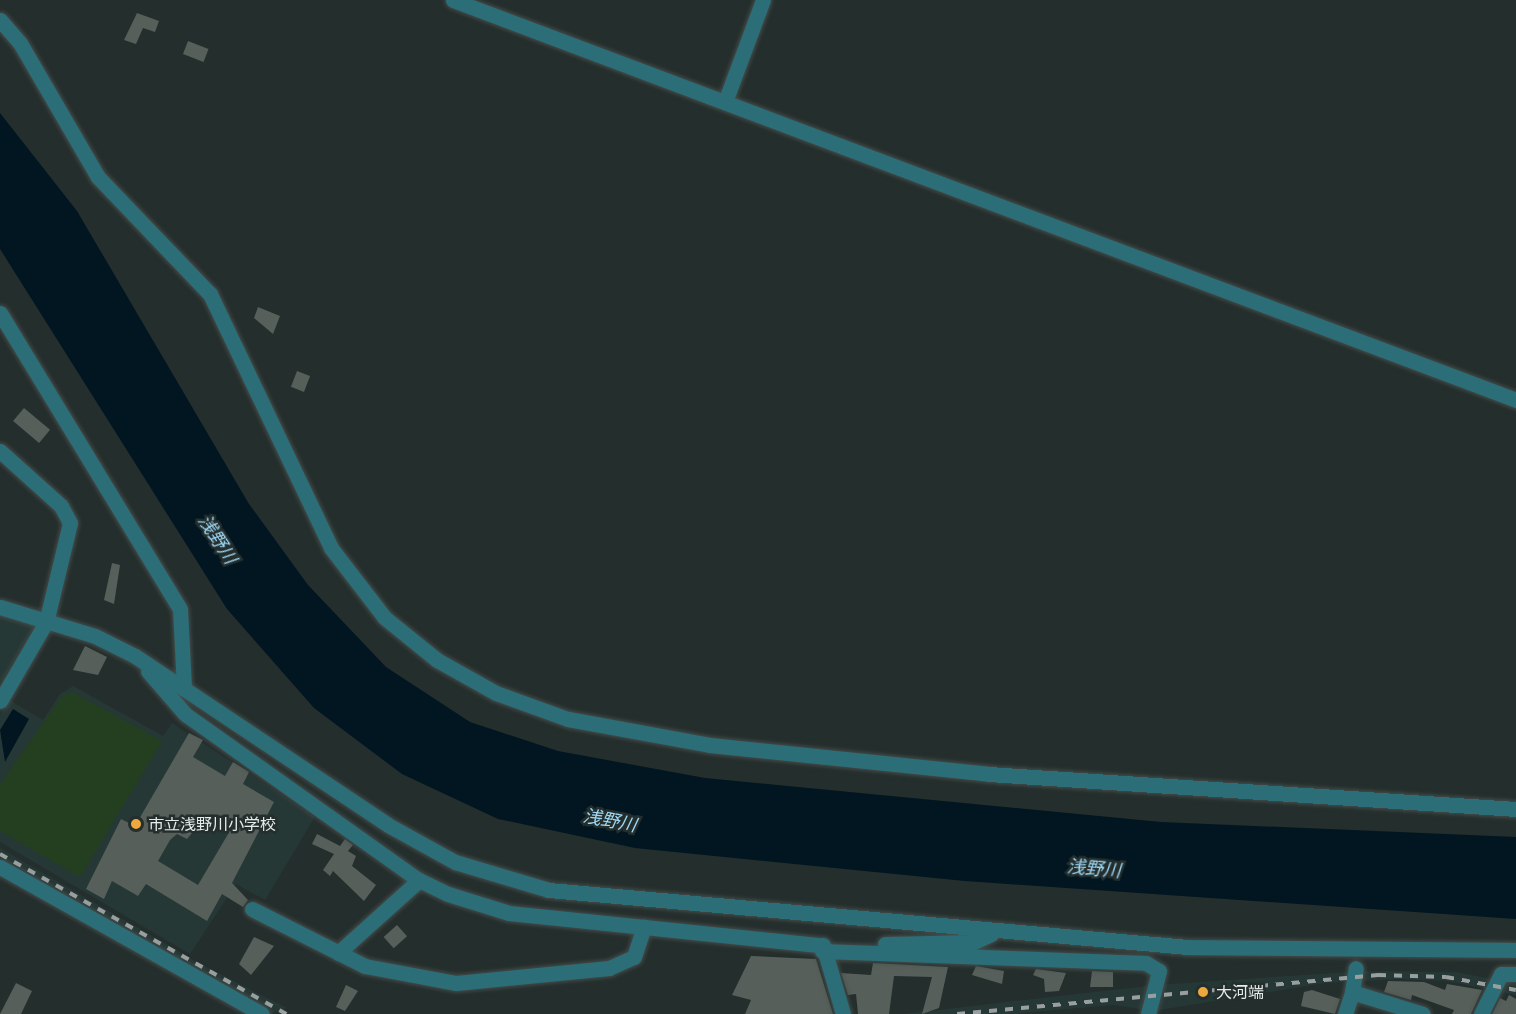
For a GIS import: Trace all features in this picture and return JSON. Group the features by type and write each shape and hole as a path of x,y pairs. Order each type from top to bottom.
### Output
{"street":[{"path":"453,0 1516,400"},
{"path":"725,102 763,0"},
{"path":"0,20 20,43 98,177 210,294 331,548 385,618 437,660 496,693 568,719 722,746 1000,775 1516,809"},
{"path":"0,313 180,609 184,689"},
{"path":"0,451 61,506 69,523 46,622 0,701"},
{"path":"0,607 95,636 135,656 388,825 454,862 549,890 991,934 1188,947 1516,950"},
{"path":"135,656 185,714 419,880 509,913 821,948 1146,963 1159,971 1148,1014"},
{"path":"0,867 262,1014"},
{"path":"338,953 419,880"},
{"path":"252,909 338,953 379,971 456,983 616,966 642,947 644,927"},
{"path":"821,948 974,942 991,934"},
{"path":"821,948 843,1014"},
{"path":"1346,1014 1356,968"},
{"path":"1481,1014 1501,974 1516,974"},
{"path":"1352,992 1423,1014"}],"shaded area":[{"path":"0,615 35,625 1,682 0,681"},
{"path":"73,686 163,736 172,723 315,817 265,900 236,884 190,954 0,842 0,715 9,700 43,720 60,694"},
{"path":"0,848 195,961 287,1008 270,1014 246,1003 0,862"},
{"path":"1363,971 1456,972 1516,984 1516,995 1447,981 1399,979 1325,983 1153,1011 1114,1005 1011,1014 903,1014 1156,985"}],"green space":[{"path":"72,692 162,741 80,877 0,831 0,784 63,695"}],"water":[{"name":"浅野川","path":"0,113 77,211 249,504 308,585 386,667 470,722 558,751 705,778 1161,822 1516,837 1516,919 965,881 635,848 498,819 402,774 314,708 227,609 0,249"},
{"path":"13,709 29,719 5,762 0,730"}],"building":[{"path":"137,13 159,21 155,32 143,28 136,44 124,40"},
{"path":"188,41 209,49 204,62 183,54"},
{"path":"258,307 280,316 273,334 254,318"},
{"path":"297,371 310,376 304,392 291,387"},
{"path":"24,408 50,430 39,443 13,421"},
{"path":"112,563 120,565 114,604 104,600"},
{"path":"85,646 107,657 98,675 73,670"},
{"path":"189,733 203,740 193,757 225,776 233,762 249,772 243,784 274,802 232,883 248,900 243,907 222,894 207,921 146,884 138,896 112,881 104,899 86,889 121,819 135,826","holes":["207,815 231,829 198,885 158,861 170,840 177,834 187,839"]},
{"path":"317,834 340,846 345,839 353,845 348,851 356,856 352,866 376,885 364,901 333,871 330,876 323,870 334,854 312,844"},
{"path":"397,925 407,936 394,948 384,937"},
{"path":"254,937 274,946 251,975 239,964"},
{"path":"751,956 816,959 833,1014 745,1014 751,1000 732,995"},
{"path":"873,963 948,967 939,1008 922,1014 932,977 894,976 889,1014 858,1014 856,994 848,995 841,973 871,975"},
{"path":"976,966 1004,971 1002,984 972,975"},
{"path":"1036,969 1066,973 1059,991 1045,992 1044,979 1033,975"},
{"path":"1092,971 1113,972 1113,987 1090,987"},
{"path":"1388,981 1424,982 1445,990 1447,984 1482,990 1471,1014 1452,1014 1454,1010 1412,995 1411,1000 1384,992"},
{"path":"16,983 32,991 21,1014 0,1014"},
{"path":"346,985 358,991 345,1011 336,1007"},
{"path":"1312,990 1340,999 1335,1014 1301,1006 1304,992"},
{"path":"1509,995 1516,999 1516,1014 1492,1014 1500,998 1506,1001"}],"railway":[{"path":"0,854 286,1014"},
{"path":"957,1014 1378,975 1446,977 1516,990"}],"place":[{"name":"市立浅野川小学校","path":"136,824"},
{"name":"大河端","path":"1203,992"}]}
